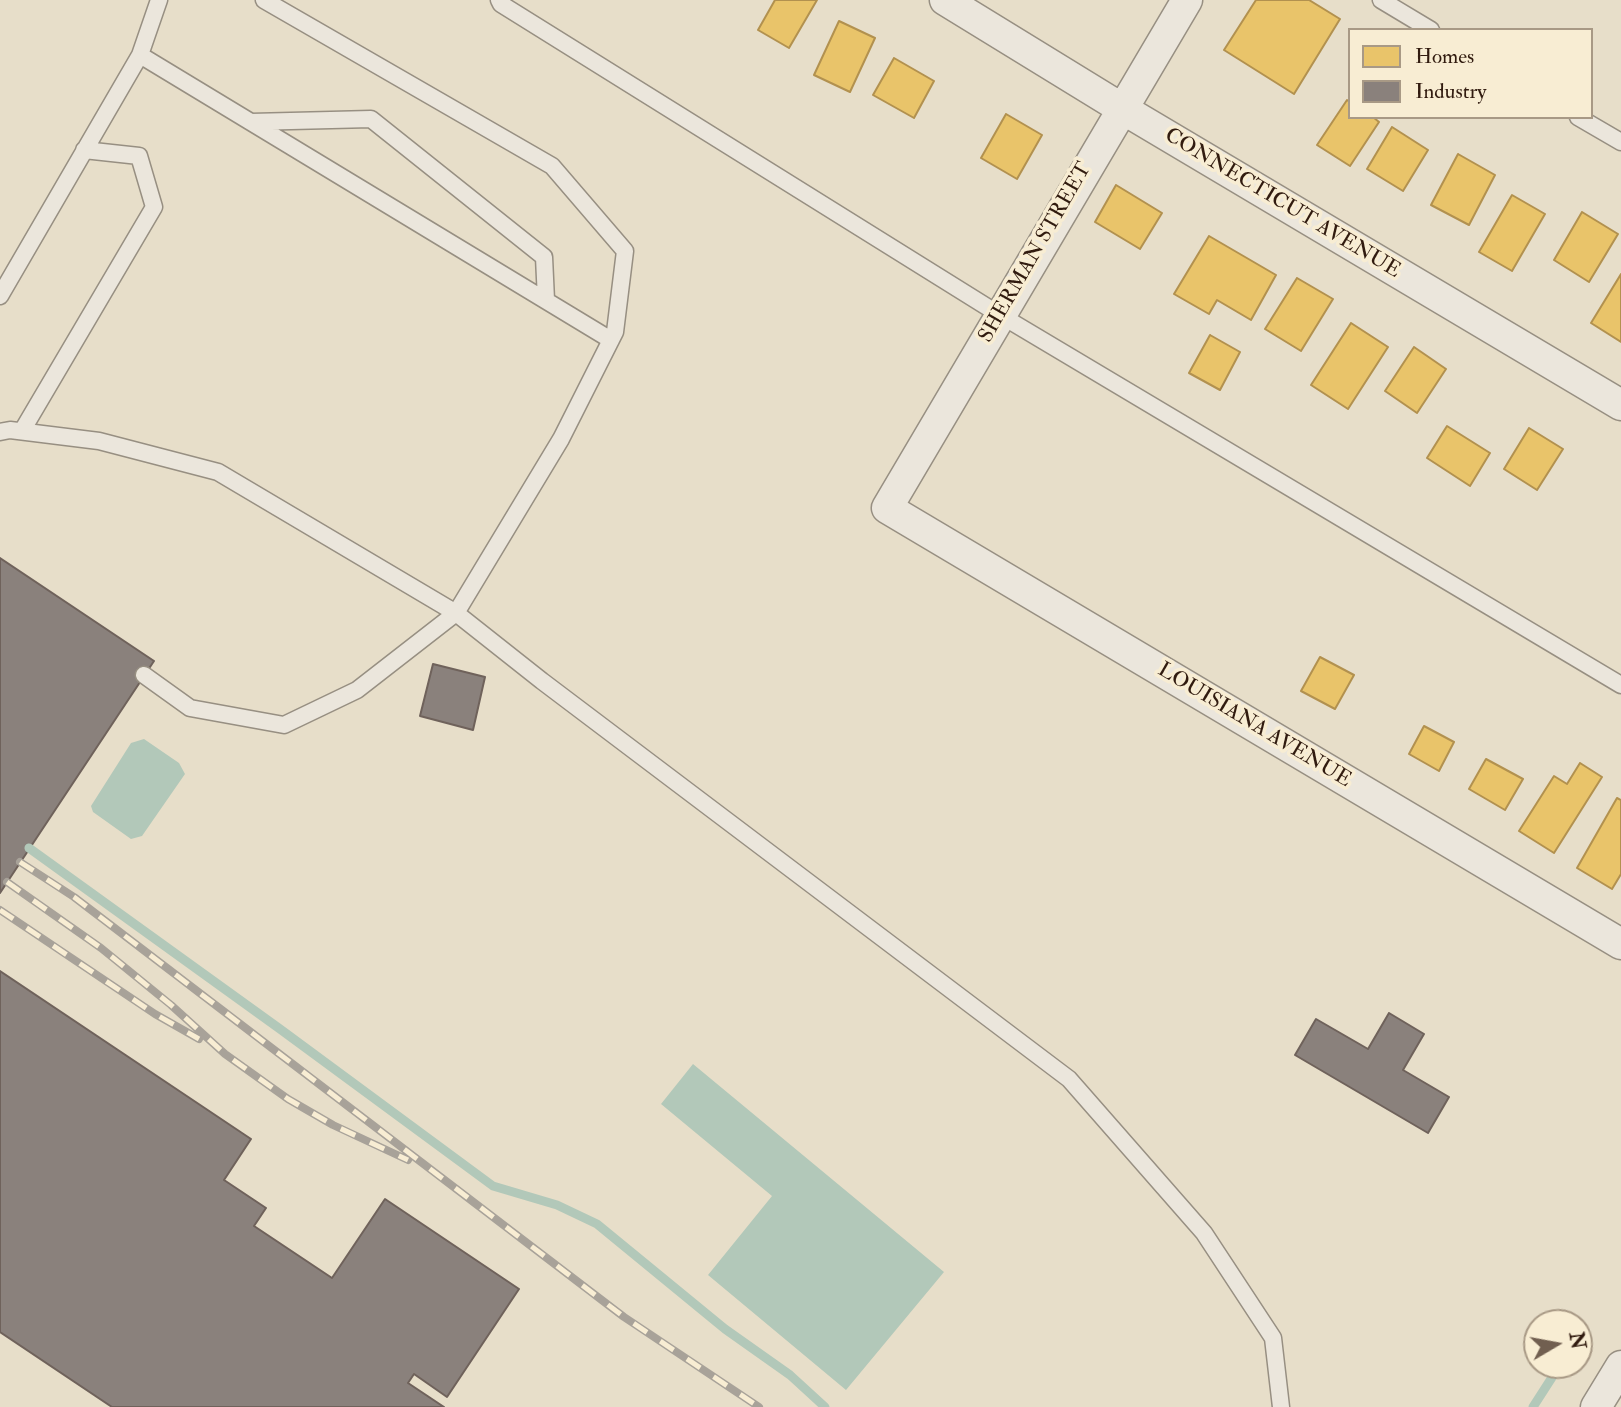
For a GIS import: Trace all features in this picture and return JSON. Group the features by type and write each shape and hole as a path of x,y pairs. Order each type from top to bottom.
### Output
{"street":[{"name":"CONNECTICUT AVENUE","path":"945,0 1121,108 1621,405"},
{"name":"SHERMAN STREET","path":"887,508 1187,0"},
{"name":"LOUISIANA AVENUE","path":"887,508 1621,944"},
{"path":"1596,1407 1621,1366"}],"lane":[{"path":"0,296 140,55 159,0"},
{"path":"144,675 190,708 284,725 357,691 456,613 561,439 615,332 625,251 552,166 264,0"},
{"path":"499,0 501,4 1000,315 1621,685"},
{"path":"1381,0 1428,28"},
{"path":"140,55 611,340"},
{"path":"251,122 371,119 544,257 546,300"},
{"path":"1581,119 1621,142"},
{"path":"22,431 154,206 139,156 84,150"},
{"path":"0,432 22,431 99,441 218,472 456,613 1069,1079 1204,1233 1273,1338 1281,1407"}],"shaded area":[{"path":"144,739 179,763 185,774 142,836 131,839 93,812 91,806 131,743"},
{"path":"693,1064 944,1272 846,1390 708,1275 772,1196 661,1104"}],"building: Homes":[{"path":"775,0 817,0 789,48 758,30"},
{"path":"1256,0 1309,0 1340,19 1294,94 1224,50"},
{"path":"839,21 875,38 850,92 814,75"},
{"path":"894,58 934,81 914,118 873,95"},
{"path":"1347,100 1348,119 1375,119 1379,122 1350,166 1317,145"},
{"path":"1006,114 1042,135 1017,179 981,158"},
{"path":"1392,127 1428,150 1403,191 1367,169"},
{"path":"1458,154 1495,175 1469,225 1431,205"},
{"path":"1116,185 1162,213 1140,249 1095,222"},
{"path":"1512,195 1545,214 1512,271 1479,252"},
{"path":"1582,212 1618,234 1589,282 1554,260"},
{"path":"1209,236 1276,275 1251,320 1217,300 1209,314 1174,294"},
{"path":"1621,274 1621,342 1591,323"},
{"path":"1297,278 1333,299 1301,351 1265,329"},
{"path":"1351,323 1388,347 1348,409 1311,385"},
{"path":"1210,335 1240,352 1220,390 1189,373"},
{"path":"1414,347 1446,369 1417,413 1385,391"},
{"path":"1447,426 1490,453 1470,486 1427,458"},
{"path":"1529,428 1563,449 1537,490 1504,469"},
{"path":"1320,657 1354,675 1335,709 1301,691"},
{"path":"1424,726 1454,742 1439,771 1409,754"},
{"path":"1486,759 1523,779 1505,810 1469,789"},
{"path":"1580,763 1602,777 1554,853 1519,831 1554,776 1567,784"},
{"path":"1617,798 1621,800 1621,874 1612,889 1577,868"}],"building: Industry":[{"path":"0,558 154,661 0,893"},
{"path":"433,664 485,677 473,730 420,716"},
{"path":"0,971 251,1139 224,1180 266,1208 254,1226 332,1278 385,1199 519,1289 447,1397 414,1374 408,1383 444,1407 112,1407 0,1332"},
{"path":"1389,1013 1424,1034 1403,1070 1449,1097 1428,1133 1295,1055 1316,1019 1368,1049"}],"waterway":[{"path":"29,848 493,1186 557,1205 597,1224 725,1329 790,1375 825,1407"},
{"path":"1533,1407 1551,1379"}],"railway":[{"path":"20,862 74,897 624,1317 759,1407"},
{"path":"7,882 101,948 171,1005 225,1054 288,1099 333,1125 408,1160"},
{"path":"0,910 155,1014 199,1039"}]}
